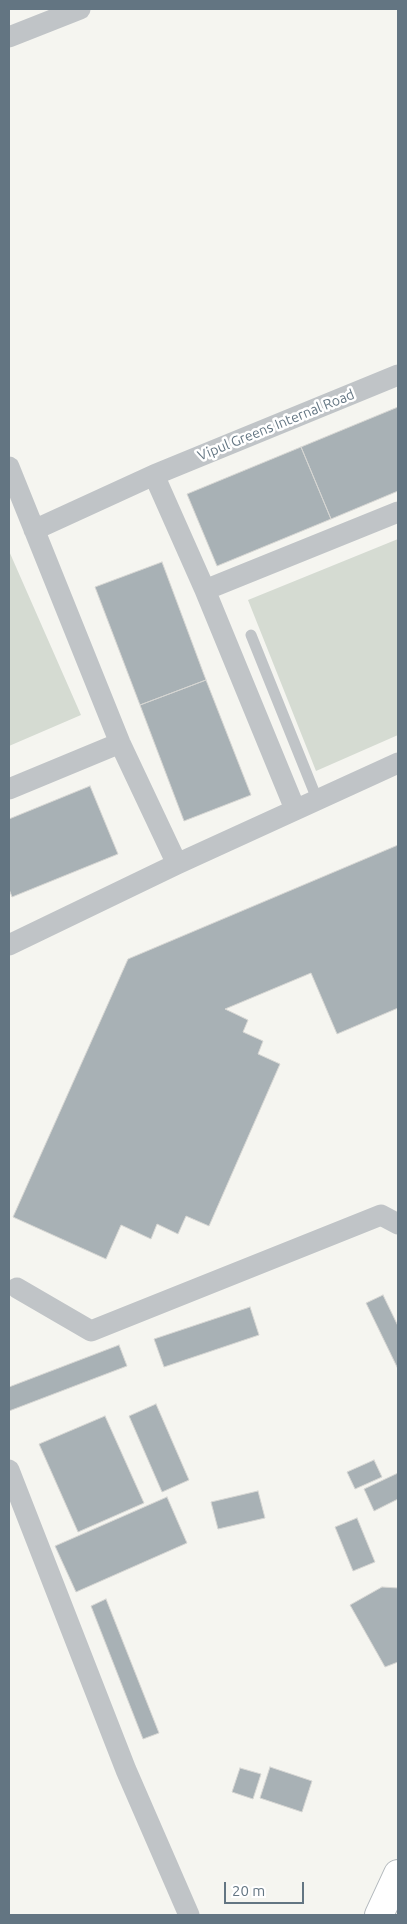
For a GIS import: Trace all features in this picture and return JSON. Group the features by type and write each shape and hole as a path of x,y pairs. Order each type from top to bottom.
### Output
{"main road":[{"path":"379,1915 398,1874"}],"street":[{"path":"9,37 80,9"},
{"name":"Vipul Greens Internal Road","path":"34,530 154,475 398,375"},
{"path":"9,467 120,743 177,864"},
{"path":"154,475 205,590 295,809"},
{"path":"205,590 398,512"},
{"path":"9,789 120,743"},
{"path":"9,945 177,864 398,763"},
{"path":"17,1288 91,1332 381,1216 398,1224"},
{"path":"9,1470 17,1509 189,1915"}],"lane":[{"path":"250,635 317,799"}],"shaded area":[{"path":"398,539 398,735 316,771 248,600"},
{"path":"9,551 81,715 9,746"}],"building":[{"path":"398,407 398,491 331,519 301,447"},
{"path":"301,447 331,519 217,566 187,494"},
{"path":"162,562 206,680 140,705 95,587"},
{"path":"206,680 251,795 184,821 140,705"},
{"path":"90,786 118,854 12,897 9,889 9,819"},
{"path":"398,845 398,1008 337,1034 311,973 225,1009 248,1020 243,1032 263,1041 258,1054 280,1064 209,1226 186,1216 178,1234 157,1224 151,1239 121,1225 106,1259 13,1217 128,959"},
{"path":"383,1295 398,1326 398,1369 366,1303"},
{"path":"250,1307 259,1335 164,1367 154,1339"},
{"path":"119,1345 127,1366 9,1411 9,1387"},
{"path":"156,1404 189,1480 162,1492 129,1416"},
{"path":"105,1416 144,1503 78,1532 39,1444"},
{"path":"374,1460 382,1477 355,1489 347,1472"},
{"path":"398,1473 398,1499 374,1511 364,1489"},
{"path":"258,1491 265,1518 218,1529 211,1502"},
{"path":"167,1497 187,1543 76,1592 55,1546"},
{"path":"357,1518 375,1562 353,1571 335,1527"},
{"path":"382,1587 398,1588 398,1662 385,1667 350,1605"},
{"path":"106,1599 159,1733 143,1739 91,1606"},
{"path":"270,1767 312,1781 302,1812 260,1798"},
{"path":"240,1768 261,1774 253,1799 232,1792"}]}
